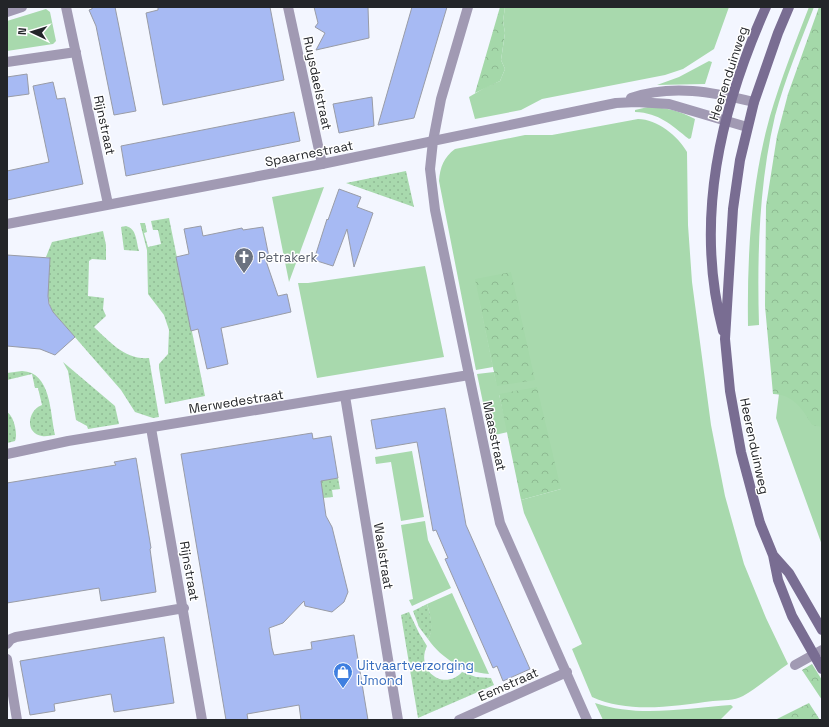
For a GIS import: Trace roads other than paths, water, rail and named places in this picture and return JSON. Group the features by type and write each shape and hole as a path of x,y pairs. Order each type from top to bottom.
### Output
{"main road":[{"name":"Heerenduinweg","path":"725,339 713,283 710,229 714,171 731,96 748,48 766,7"},
{"name":"Heerenduinweg","path":"789,7 778,33 754,102 740,160 733,209 725,339 728,377 741,452 760,523 773,555 778,580 792,616 818,652 822,669"},
{"name":"Heerenduinweg","path":"773,555 789,573 822,630"}],"street":[{"path":"7,12 22,7"},
{"name":"Rijnstraat","path":"66,7 108,204"},
{"name":"Ruysdaelstraat","path":"288,7 322,164"},
{"name":"Maasstraat","path":"468,7 441,99 433,141 430,169 435,210 500,523 587,720"},
{"path":"7,62 76,52"},
{"name":"Spaarnestraat","path":"7,224 108,204 130,202 322,164 616,103 634,97 671,90 712,93 754,102"},
{"name":"Spaarnestraat","path":"616,103 636,102 669,104 748,127"},
{"name":"Merwedestraat","path":"10,454 68,441 469,375"},
{"name":"Waalstraat","path":"345,396 398,720"},
{"name":"Rijnstraat","path":"151,428 184,608 202,720"},
{"path":"7,644 16,637 184,608"},
{"path":"795,665 818,652"},
{"path":"7,659 17,720"},
{"name":"Eemstraat","path":"459,720 567,672"}],"place":[{"name":"Petrakerk","path":"244,274"},
{"name":"Uitvaartverzorging IJmond","path":"343,689"}]}
